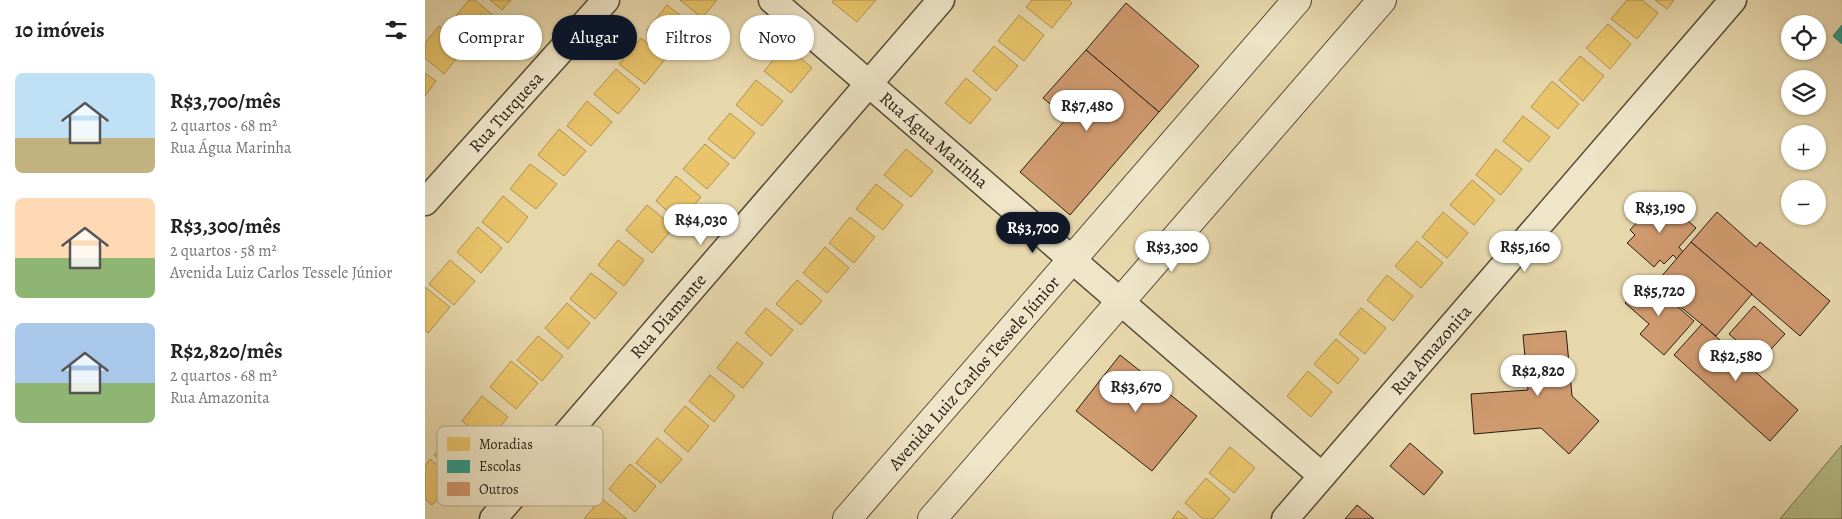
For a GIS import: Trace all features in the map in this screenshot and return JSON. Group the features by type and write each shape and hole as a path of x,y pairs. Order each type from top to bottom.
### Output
{"street":[{"name":"Rua Turquesa","path":"425,202 606,0"},
{"name":"Rua Água Marinha","path":"772,0 1322,476"},
{"name":"Rua Diamante","path":"573,426 941,0"},
{"name":"Avenida Luiz Carlos Tessele Júnior","path":"847,519 1297,0"},
{"path":"932,519 1119,301 1382,0"},
{"name":"Rua Amazonita","path":"1285,519 1733,0"},
{"name":"Rua Diamante","path":"493,519 504,506"}],"green space":[{"path":"1842,445 1842,519 1780,519"}],"building: Moradias":[{"path":"469,0 475,0 492,15 457,15"},
{"path":"490,0 511,0 502,10"},
{"path":"680,0 717,0 704,15 698,15"},
{"path":"834,0 876,0 857,22 832,2"},
{"path":"1032,0 1069,0 1072,3 1052,28 1026,7"},
{"path":"1627,0 1642,0 1658,13 1637,39 1611,19"},
{"path":"1655,0 1674,0 1667,9"},
{"path":"667,5 680,15 659,15"},
{"path":"1019,15 1044,35 1024,61 998,41"},
{"path":"1608,24 1631,44 1610,69 1586,48"},
{"path":"440,27 440,60 455,60 444,74 425,58 425,43"},
{"path":"641,38 647,43 647,60 664,60 645,84 619,64 622,60 637,60 637,43"},
{"path":"994,46 1018,66 996,91 973,71"},
{"path":"1580,56 1604,76 1583,101 1559,80"},
{"path":"773,60 803,60 812,68 791,93 764,71"},
{"path":"616,69 640,89 618,114 594,94"},
{"path":"425,73 436,81 425,96"},
{"path":"966,78 991,99 970,124 945,103"},
{"path":"756,80 783,101 762,126 736,105"},
{"path":"1552,81 1579,104 1558,129 1531,107"},
{"path":"587,101 612,122 591,146 567,126"},
{"path":"730,113 755,133 734,159 708,139"},
{"path":"1523,116 1550,137 1529,162 1503,141"},
{"path":"559,129 586,151 564,176 538,155"},
{"path":"705,144 729,164 707,189 683,169"},
{"path":"906,149 933,171 911,197 884,175"},
{"path":"1496,149 1522,169 1501,195 1476,175"},
{"path":"530,164 557,184 536,209 510,189"},
{"path":"676,176 701,197 680,222 656,201"},
{"path":"1472,180 1495,200 1474,225 1450,205"},
{"path":"876,184 903,205 883,230 856,209"},
{"path":"503,196 528,217 508,243 482,222"},
{"path":"647,205 674,227 652,253 626,230"},
{"path":"1443,212 1468,233 1447,258 1422,237"},
{"path":"850,217 875,237 854,263 829,243"},
{"path":"478,227 502,248 481,273 457,252"},
{"path":"618,240 644,260 624,286 598,265"},
{"path":"1417,241 1443,263 1421,288 1395,266"},
{"path":"825,247 849,268 827,293 803,273"},
{"path":"450,260 475,281 454,305 429,284"},
{"path":"591,273 617,293 595,319 570,299"},
{"path":"1387,275 1413,296 1393,321 1367,300"},
{"path":"797,280 822,301 801,325 776,304"},
{"path":"425,287 450,307 428,333 425,330"},
{"path":"567,303 590,323 568,349 545,328"},
{"path":"766,308 793,330 771,356 745,333"},
{"path":"1361,308 1386,328 1365,354 1339,334"},
{"path":"538,336 563,356 542,381 517,360"},
{"path":"1336,339 1359,359 1338,384 1314,364"},
{"path":"737,342 763,363 743,388 717,368"},
{"path":"511,361 538,383 516,409 490,387"},
{"path":"1308,371 1332,392 1311,417 1287,396"},
{"path":"710,375 735,396 714,422 689,401"},
{"path":"482,396 508,417 501,426 468,426 462,421"},
{"path":"685,406 709,426 688,452 664,431"},
{"path":"657,438 682,459 661,483 636,463"},
{"path":"1230,447 1255,468 1234,493 1209,473"},
{"path":"430,459 437,465 437,499 432,505 425,499 425,466"},
{"path":"630,464 656,486 635,512 609,489"},
{"path":"1206,478 1230,499 1213,519 1203,519 1185,503"},
{"path":"603,500 627,519 584,519 595,506 603,506"},
{"path":"1178,511 1188,519 1172,519"}],"building: Escolas":[{"path":"1842,25 1842,44 1833,36"}],"building: Outros":[{"path":"1126,3 1199,66 1159,112 1086,50"},
{"path":"1086,50 1159,112 1070,215 1020,172 1067,118 1043,98"},
{"path":"1657,200 1665,208 1669,204 1696,228 1679,247 1683,252 1677,259 1673,255 1664,264 1660,260 1654,267 1627,243 1635,235 1630,230"},
{"path":"1717,212 1756,247 1760,242 1830,301 1800,336 1691,242"},
{"path":"1691,242 1752,294 1716,336 1654,285"},
{"path":"1646,279 1694,321 1664,355 1640,334 1649,324 1625,303"},
{"path":"1754,306 1785,334 1760,361 1729,334"},
{"path":"1702,324 1798,410 1770,441 1674,355"},
{"path":"1566,331 1572,396 1599,421 1569,454 1541,428 1474,434 1471,394 1528,390 1523,335"},
{"path":"1120,355 1197,416 1152,471 1076,411"},
{"path":"1410,443 1443,472 1424,495 1390,466"},
{"path":"1357,505 1374,519 1345,519"}]}
